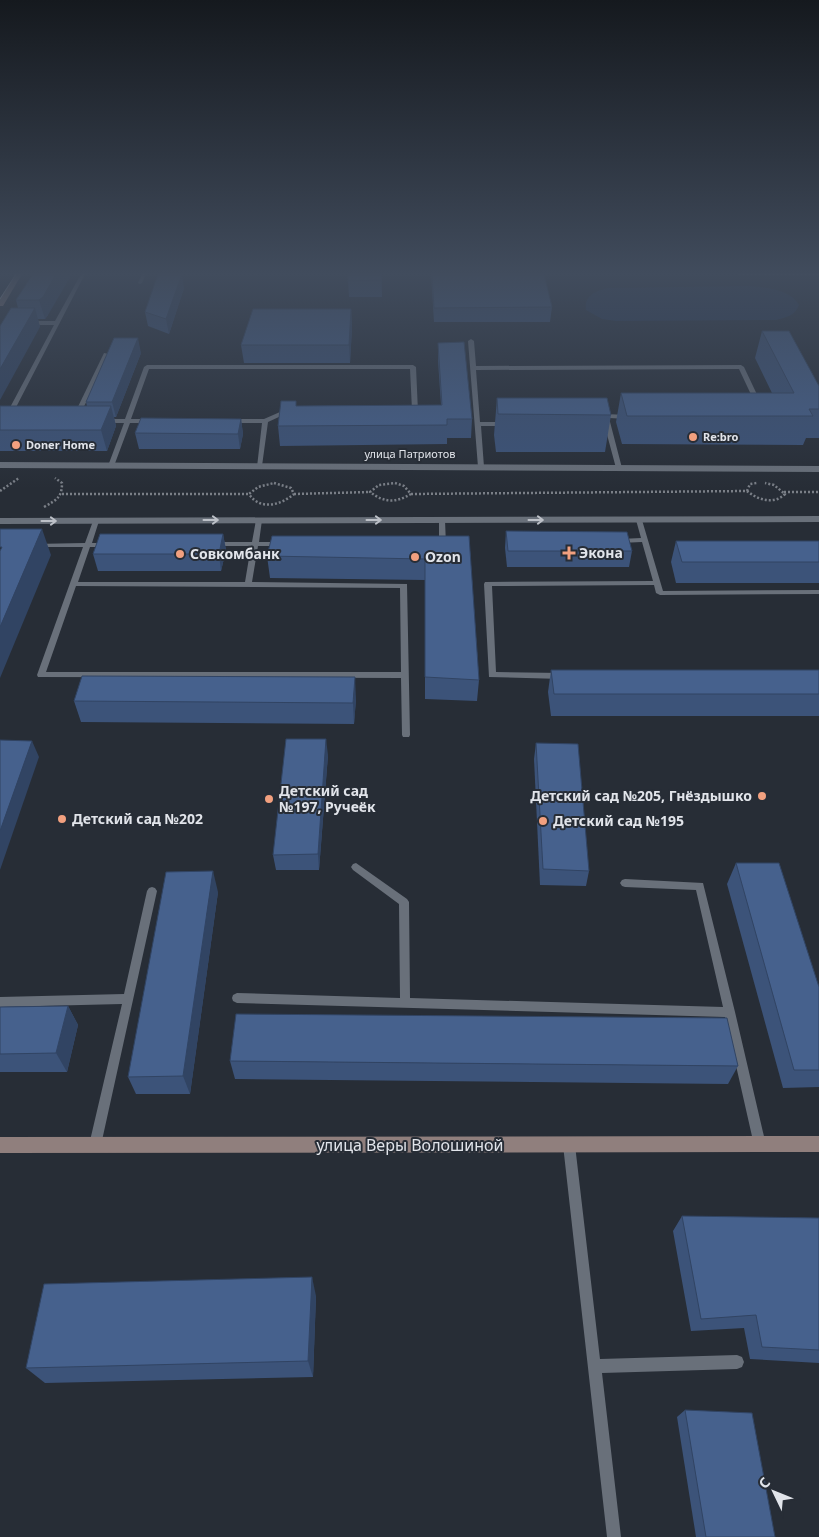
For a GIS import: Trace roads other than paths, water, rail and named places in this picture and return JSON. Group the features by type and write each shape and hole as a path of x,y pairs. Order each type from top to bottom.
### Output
{"street":[{"name":"улица Патриотов","path":"0,465 819,468"},
{"path":"0,521 819,519"},
{"name":"улица Веры Волошиной","path":"0,1145 819,1144"}],"lane":[{"path":"16,421 6,421 45,346"},
{"path":"471,346 481,467"},
{"path":"75,420 106,354"},
{"path":"111,466 147,367 413,367 415,412 406,412"},
{"path":"473,368 741,367 761,409"},
{"path":"226,421 265,421 280,414 299,414"},
{"path":"619,468 605,416 635,417"},
{"path":"65,420 84,420"},
{"path":"101,421 156,421"},
{"path":"259,466 265,421"},
{"path":"478,424 518,424"},
{"path":"597,424 607,424"},
{"path":"248,584 260,520"},
{"path":"433,545 443,545 442,520"},
{"path":"639,520 660,593 819,592"},
{"path":"96,521 41,675 405,675"},
{"path":"615,540 644,540"},
{"path":"206,544 285,544"},
{"path":"29,545 117,545"},
{"path":"571,676 492,675 488,584 656,583"},
{"path":"74,584 404,586 406,735"},
{"path":"356,867 404,902 405,1003"},
{"path":"626,883 700,886 760,1145"},
{"path":"95,1145 152,891"},
{"path":"237,998 730,1012"},
{"path":"0,1002 128,999"},
{"path":"569,1145 596,1366 614,1537"},
{"path":"596,1366 737,1362"}],"place":[{"name":"Re:bro","path":"693,437"},
{"name":"Doner Home","path":"16,445"},
{"name":"Экона","path":"569,553"},
{"name":"Совкомбанк","path":"180,554"},
{"name":"Ozon","path":"415,557"},
{"name":"Детский сад №205, Гнёздышко","path":"762,796"},
{"name":"Детский сад №197, Ручеёк","path":"269,799"},
{"name":"Детский сад №202","path":"62,819"},
{"name":"Детский сад №195","path":"543,821"}]}
